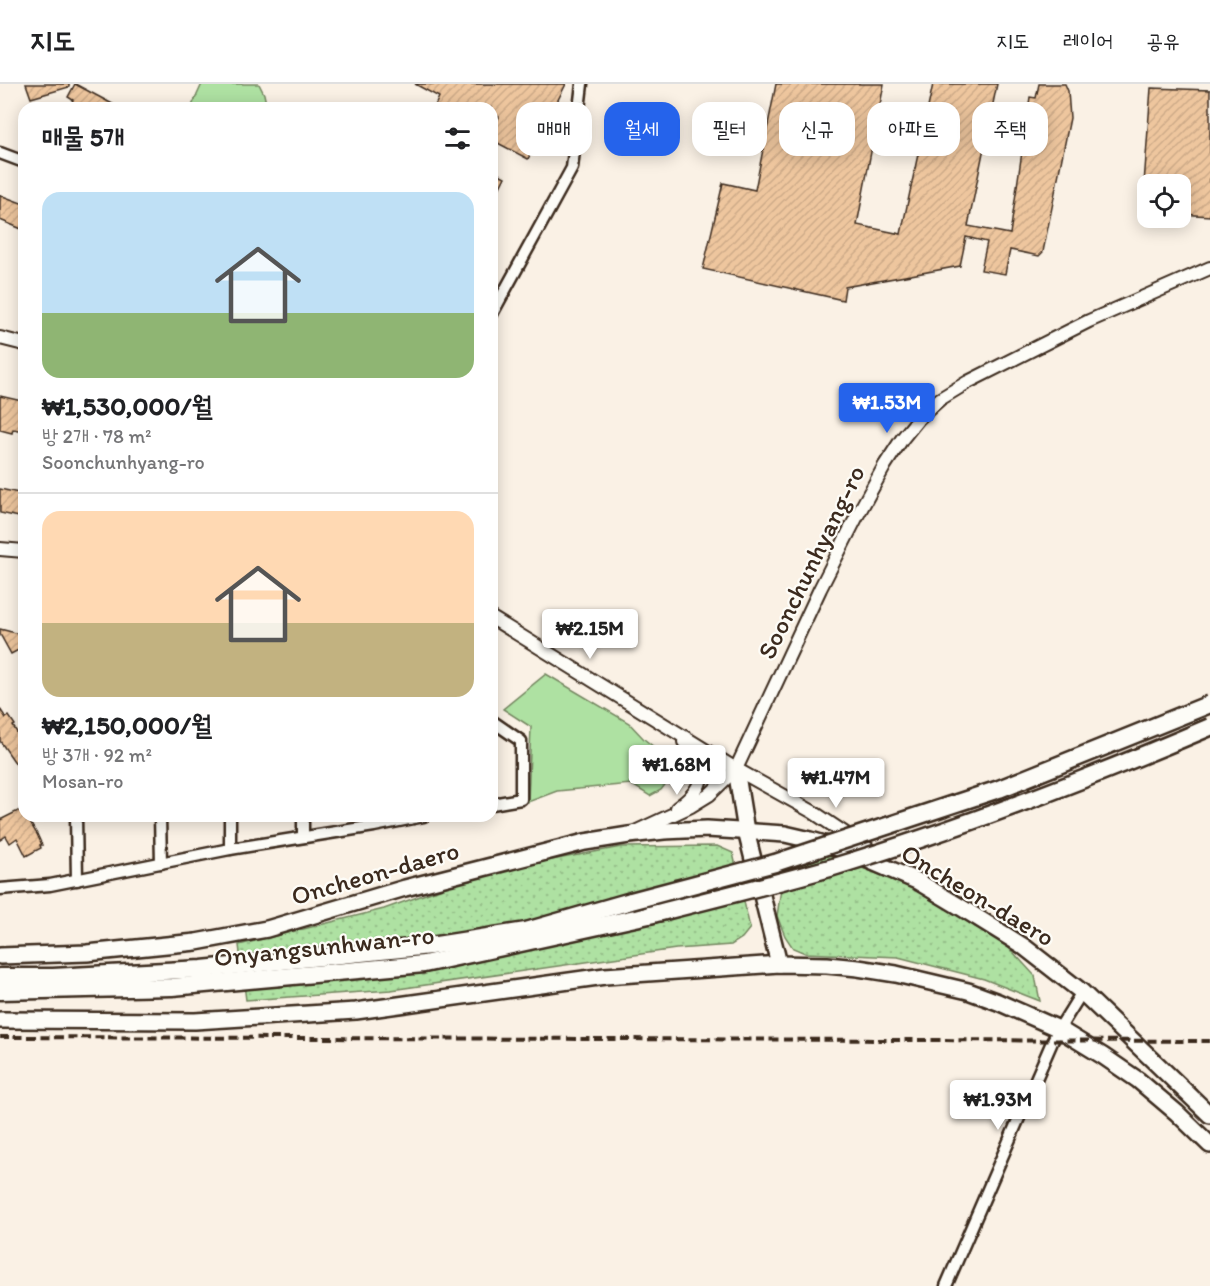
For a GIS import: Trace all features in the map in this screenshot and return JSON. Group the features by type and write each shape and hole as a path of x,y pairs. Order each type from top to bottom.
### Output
{"highway":[{"name":"Onyangsunhwan-ro","path":"0,977 53,977 202,969 430,946 526,932 631,901 775,863 999,789 1210,704"},
{"name":"Onyangsunhwan-ro","path":"0,991 172,987 424,964 649,915 829,868 923,838 1125,763 1210,727"}],"main road":[{"path":"736,769 746,831 779,964"},
{"name":"Oncheon-daero","path":"0,956 87,953 174,945 267,929 405,888 574,845 629,835 707,829 785,834 845,850 917,881 1023,946 1082,992 1210,1115"},
{"path":"0,1020 195,1021 344,1011 605,976 779,964 858,968 968,992 998,1002 1059,1029 1138,1080 1177,1113 1210,1146"}],"street":[{"path":"498,303 572,168 582,84"},
{"path":"0,153 18,160"},
{"name":"Soonchunhyang-ro","path":"736,769 820,589 857,516 885,465 919,418 940,399 968,382 1089,321 1210,268"},
{"path":"0,338 18,342"},
{"path":"0,549 18,550"},
{"path":"498,622 673,731 813,812 917,881"},
{"path":"498,725 521,741 521,799 498,803"},
{"path":"666,816 683,804 702,779 702,767 691,748 673,731"},
{"path":"629,835 709,795 736,769"},
{"path":"76,822 77,880"},
{"path":"160,822 161,862"},
{"path":"230,822 230,849"},
{"path":"303,822 303,837"},
{"path":"0,889 50,885 161,862 303,837 370,822"},
{"path":"946,1286 1059,1029 1082,992"}],"green space":[{"path":"202,84 259,84 266,102 194,102"},
{"path":"546,674 629,723 665,756 670,773 668,781 661,790 650,796 631,784 557,791 528,802 531,727 503,709"},
{"path":"717,846 733,853 750,928 742,938 731,945 676,949 391,990 246,1000 239,945 384,909 451,885 541,862 621,847"},
{"path":"810,848 909,886 993,934 1035,976 1040,1001 984,979 898,957 805,953 793,948 777,916 785,862"}],"building":[{"path":"26,84 69,84 69,87 31,98"},
{"path":"75,84 109,102 72,102 73,100 68,97"},
{"path":"415,84 566,84 557,102 516,102 516,153 498,143 498,102 437,102 439,97"},
{"path":"776,84 884,84 881,102 867,102 867,156 870,156 857,225 901,234 918,156 960,156 960,102 929,102 933,84 997,84 993,102 972,102 972,156 982,156 968,226 1010,234 1021,156 1048,156 1048,102 1029,102 1030,97 1036,98 1039,84 1065,84 1068,91 1070,118 1043,252 1039,256 1010,250 1005,274 981,270 987,242 966,237 960,266 845,287 843,300 703,269 723,183 755,190 762,156 767,156 767,129"},
{"path":"1151,88 1210,90 1210,216 1191,215 1191,174 1145,174"},
{"path":"498,173 505,177 498,191"},
{"path":"0,195 18,202 18,228 0,220"},
{"path":"0,396 18,400 18,430 13,429 12,433 0,430"},
{"path":"0,489 18,493 18,517 0,513"},
{"path":"0,629 18,634 18,650 11,654 0,634"},
{"path":"0,709 6,718 9,716 18,734 18,767 0,741"},
{"path":"18,811 18,822 30,822 42,845 40,845 41,848 26,856 17,838 10,843 6,836 0,840 0,820"}],"railway":[{"path":"0,1037 1210,1041"}]}
